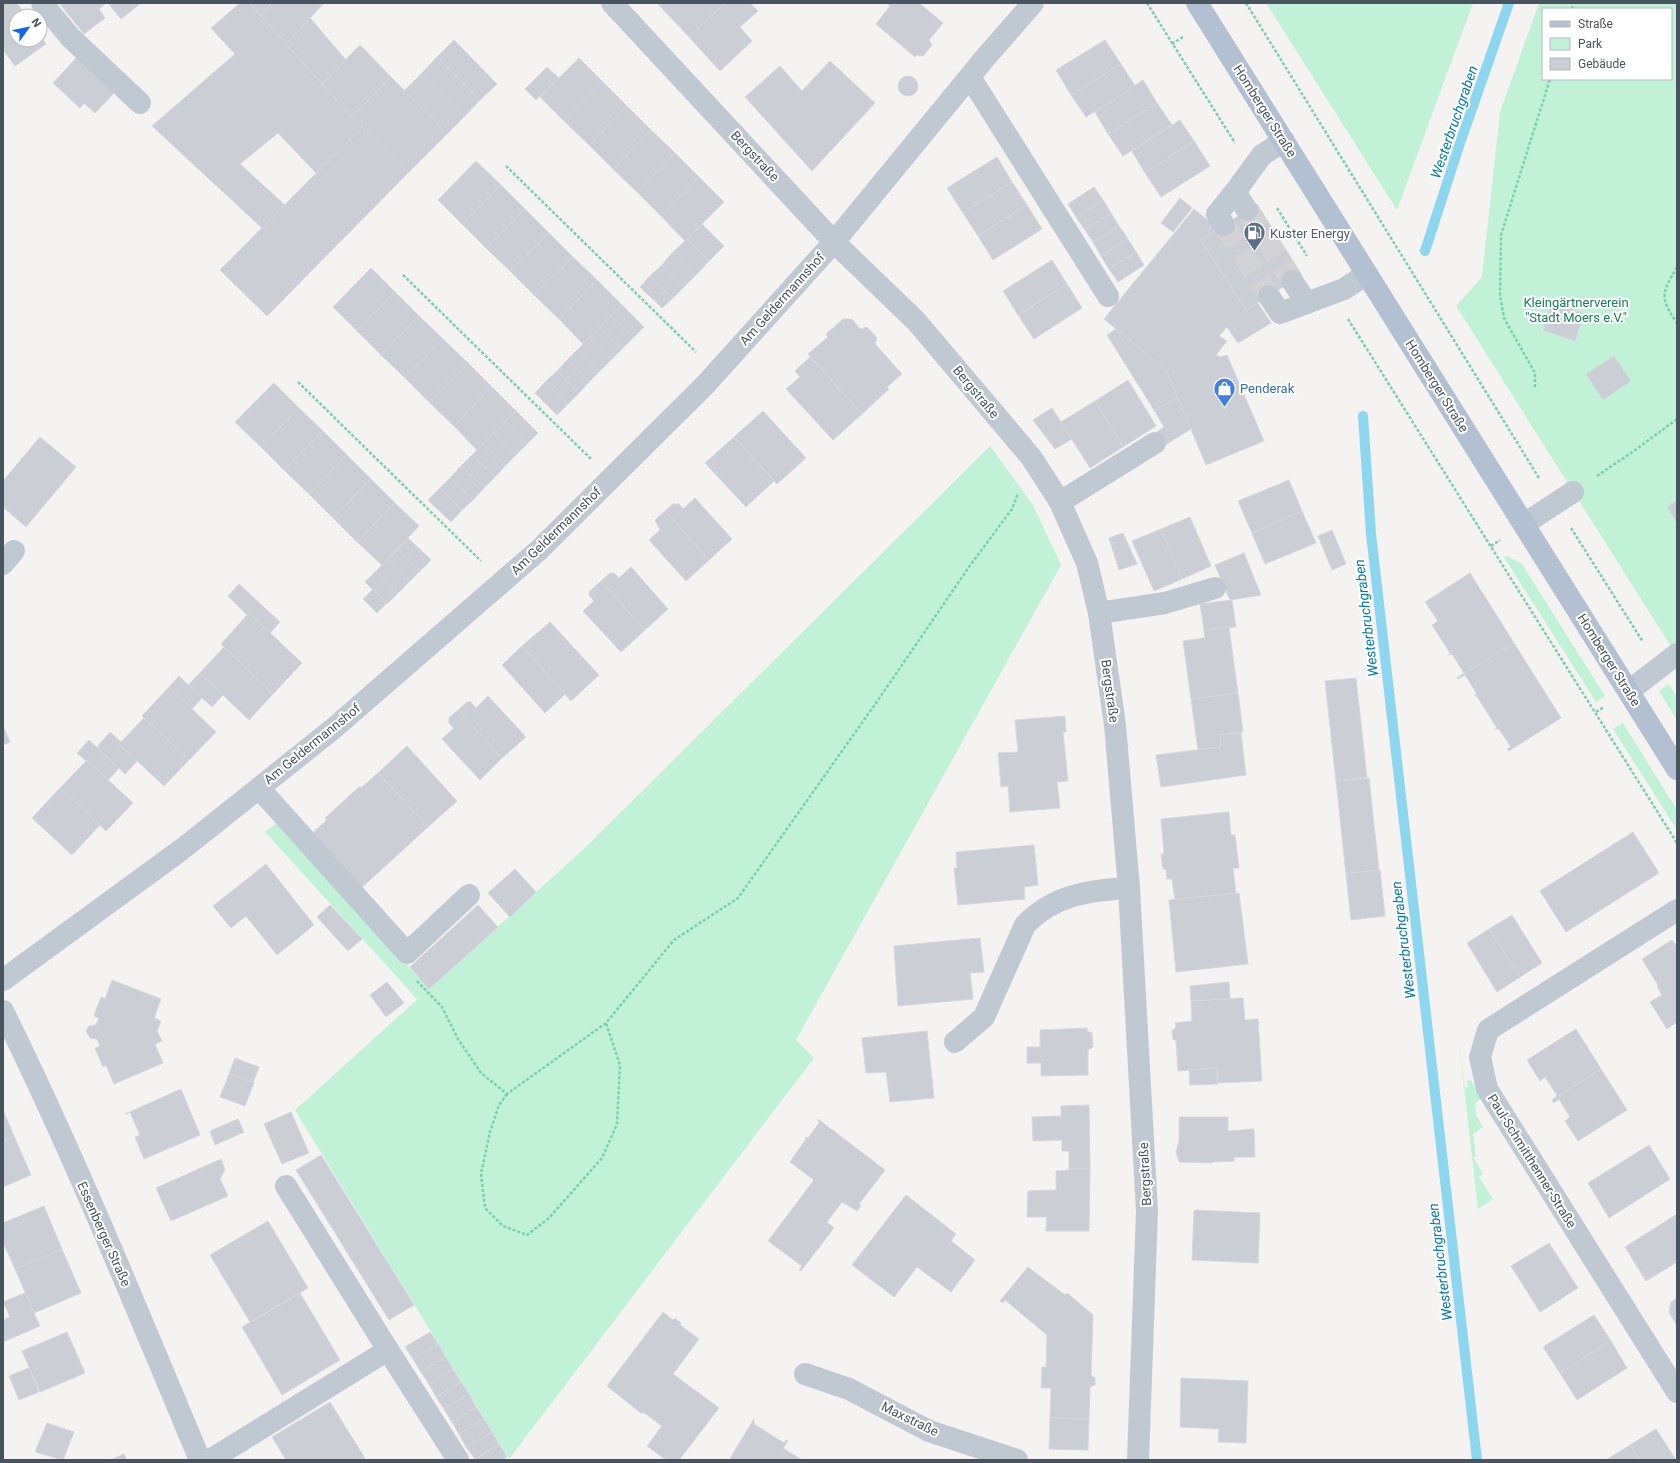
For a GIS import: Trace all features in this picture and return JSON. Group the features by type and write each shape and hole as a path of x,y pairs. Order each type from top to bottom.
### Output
{"main road":[{"name":"Homberger Straße","path":"1197,3 1677,769"}],"street":[{"path":"42,3 70,37 140,103"},
{"name":"Bergstraße","path":"612,3 834,242 916,321 1031,457 1060,502 1087,563 1098,613 1115,725 1129,888 1148,1211 1138,1460"},
{"name":"Am Geldermannshof","path":"3,980 181,850 334,728 539,550 716,372 834,242 1033,3"},
{"path":"970,77 1108,296"},
{"path":"1224,225 1217,214 1262,155 1284,141"},
{"path":"1235,192 1247,210"},
{"path":"1269,296 1280,312 1344,289 1367,274"},
{"path":"1292,281 1307,303"},
{"path":"1060,502 1155,443"},
{"path":"1524,524 1573,492"},
{"path":"1098,613 1165,603 1215,588"},
{"path":"1629,692 1677,654"},
{"path":"259,788 407,953 469,895"},
{"path":"955,1042 984,1017 1025,925 1036,912 1052,903 1099,890 1129,888"},
{"name":"Paul-Schmitthenner-Straße","path":"1677,910 1488,1030 1480,1058 1487,1089 1677,1392"},
{"name":"Essenberger Straße","path":"3,1011 27,1061 134,1302 200,1460"},
{"path":"286,1186 458,1460"},
{"path":"210,1460 388,1350"},
{"name":"Maxstraße","path":"805,1374 849,1389 929,1431 1017,1460"}],"path":[{"path":"1147,3 1677,843"},
{"path":"1246,3 1555,504 1660,668"},
{"path":"1535,387 1535,373 1504,318 1500,295 1501,235 1550,80"},
{"path":"506,166 716,372"},
{"path":"1677,267 1666,289 1664,301 1677,323"},
{"path":"403,275 611,479"},
{"path":"298,382 502,582"},
{"path":"1593,479 1634,452 1677,419"},
{"path":"606,1023 620,1065 617,1124 602,1158 548,1218 526,1235 503,1226 485,1208 481,1174 497,1112 507,1094 606,1023 674,940 738,898 876,703 969,567 1012,509 1031,457"},
{"path":"407,953 406,969 442,1007 458,1039 481,1072 507,1094"}],"green space":[{"path":"1266,3 1473,3 1397,210"},
{"name":"Kleingärtnerverein \"Stadt Moers e.V.\"","path":"1539,3 1677,3 1677,656 1456,306 1482,277 1500,112"},
{"path":"990,446 1033,505 1061,565 796,1040 814,1058 509,1459 295,1110 420,997 417,999 265,832 277,823 429,989 587,846"},
{"path":"1507,556 1522,564 1605,696 1596,702 1504,557"},
{"path":"1669,684 1677,698 1677,720 1659,691"},
{"path":"1623,723 1677,810 1677,830 1613,729"},
{"path":"1457,1026 1465,1089 1468,1087 1467,1081 1471,1080 1481,1099 1475,1103 1476,1115 1483,1127 1473,1134 1476,1156 1473,1157 1483,1174 1479,1177 1493,1199 1478,1209"}],"building":[{"path":"3,3 17,3 20,8 8,8 8,48 40,48 15,66 3,50"},
{"path":"59,3 106,3 99,9 105,18 84,34"},
{"path":"108,3 141,3 121,19"},
{"path":"240,3 250,3 362,127 316,173 278,133 240,164 285,205 262,228 152,126 235,54 211,28"},
{"path":"250,3 272,3 261,15"},
{"path":"272,3 324,3 286,44 261,15"},
{"path":"657,3 725,3 689,37"},
{"path":"725,3 750,3 758,11 740,27 752,41 720,71 689,37"},
{"path":"887,3 919,3 943,23 929,40 932,45 923,56 917,55 915,57 876,24 890,6"},
{"path":"310,18 346,60 322,84 286,44"},
{"path":"454,40 497,84 480,100 437,57"},
{"path":"1105,40 1121,64 1071,95 1056,70"},
{"path":"360,45 391,77 352,117 322,84"},
{"path":"77,57 115,92 95,113 84,103 80,108 53,83"},
{"path":"437,57 480,100 464,117 421,74"},
{"path":"579,58 603,82 564,121 540,97"},
{"path":"830,61 875,103 812,171 745,97 780,66 802,91"},
{"path":"1121,64 1135,86 1086,117 1071,95"},
{"path":"547,67 559,78 536,100 525,89"},
{"path":"421,74 464,117 447,134 404,91"},
{"path":"908,76 915,79 918,86 915,93 908,96 901,93 898,86 901,79"},
{"path":"391,77 447,134 408,173 352,117"},
{"path":"1143,80 1157,103 1108,134 1095,112"},
{"path":"603,82 627,106 589,145 564,121"},
{"path":"1157,103 1172,125 1123,156 1108,134"},
{"path":"627,106 651,130 613,169 589,145"},
{"path":"1180,120 1194,141 1145,173 1132,151"},
{"path":"362,127 408,173 267,316 220,270"},
{"path":"651,130 675,153 637,192 613,169"},
{"path":"1194,141 1210,166 1161,197 1145,173"},
{"path":"675,153 699,177 661,216 637,192"},
{"path":"997,157 1012,182 963,213 947,188"},
{"path":"476,161 501,185 462,224 438,200"},
{"path":"699,177 724,202 685,241 661,216"},
{"path":"1012,182 1027,205 978,236 963,213"},
{"path":"501,185 525,209 486,248 462,224"},
{"path":"1094,187 1103,200 1076,217 1068,204"},
{"path":"1180,198 1192,208 1173,232 1161,223"},
{"path":"1103,200 1111,213 1085,230 1076,217"},
{"path":"1257,204 1302,275 1246,310 1201,240"},
{"path":"1027,205 1042,229 993,260 978,236"},
{"path":"525,209 549,233 510,271 486,248"},
{"path":"1194,209 1218,229 1201,240 1246,310 1258,303 1271,323 1238,343 1227,327 1219,336 1227,341 1216,355 1220,357 1227,355 1264,441 1206,465 1166,370 1104,319"},
{"path":"1111,213 1119,226 1093,242 1085,230"},
{"path":"702,224 724,246 709,261 687,239"},
{"path":"1119,226 1128,239 1101,256 1093,242"},
{"path":"549,233 573,257 534,295 510,271"},
{"path":"687,239 709,261 695,276 672,253"},
{"path":"1128,239 1136,252 1109,269 1101,256"},
{"path":"1136,252 1144,265 1118,282 1109,269"},
{"path":"672,253 695,276 684,287 662,265"},
{"path":"573,257 597,280 559,319 534,295"},
{"path":"1052,260 1067,284 1018,315 1003,291"},
{"path":"662,265 684,287 673,298 650,276"},
{"path":"371,268 395,292 357,331 333,307"},
{"path":"650,276 673,298 662,308 640,287"},
{"path":"597,280 622,305 583,344 559,319"},
{"path":"1067,284 1082,308 1034,339 1018,315"},
{"path":"395,292 419,316 381,355 357,331"},
{"path":"1552,302 1584,314 1575,341 1543,330"},
{"path":"622,305 644,327 633,338 611,316"},
{"path":"419,316 443,339 405,378 381,355"},
{"path":"611,316 633,338 622,349 600,327"},
{"path":"843,319 852,319 860,329 867,327 877,338 875,344 902,374 887,387 889,389 862,414 808,354 828,337 826,334"},
{"path":"600,327 622,349 611,360 589,338"},
{"path":"1116,329 1166,370 1178,398 1154,410 1107,335"},
{"path":"589,338 611,360 600,371 578,349"},
{"path":"443,339 468,363 429,402 405,378"},
{"path":"578,349 600,371 589,382 567,360"},
{"path":"1614,356 1631,381 1603,400 1586,374"},
{"path":"810,357 862,414 833,440 786,389 800,377 795,371"},
{"path":"567,360 589,382 579,393 557,371"},
{"path":"468,363 492,387 454,426 429,402"},
{"path":"557,371 579,393 568,404 545,382"},
{"path":"1128,380 1156,426 1123,447 1095,401"},
{"path":"545,382 568,404 557,415 535,393"},
{"path":"274,383 299,408 261,447 235,422"},
{"path":"492,387 516,411 477,450 454,426"},
{"path":"1178,398 1191,429 1165,445 1157,432 1164,427 1154,410"},
{"path":"1095,401 1123,447 1090,468 1061,422"},
{"path":"299,408 323,431 284,470 261,447"},
{"path":"1052,408 1072,439 1055,449 1033,420"},
{"path":"516,411 538,433 527,444 505,422"},
{"path":"763,411 806,458 777,484 734,437"},
{"path":"505,422 527,444 516,455 494,433"},
{"path":"323,431 347,455 309,494 284,470"},
{"path":"494,433 516,455 505,466 483,444"},
{"path":"40,437 76,467 26,527 3,507 3,481"},
{"path":"734,437 774,481 746,507 705,463"},
{"path":"483,444 505,466 495,477 472,455"},
{"path":"347,455 371,479 333,518 309,494"},
{"path":"472,455 495,477 484,488 461,466"},
{"path":"461,466 484,488 473,500 450,478"},
{"path":"450,478 473,500 462,510 440,488"},
{"path":"371,479 395,503 357,542 333,518"},
{"path":"1289,480 1302,511 1252,533 1238,501"},
{"path":"440,488 462,510 451,522 428,500"},
{"path":"695,498 732,539 709,560 665,511 673,504 679,504 683,509"},
{"path":"1677,500 1677,523 1667,507"},
{"path":"395,503 419,526 382,565 357,542"},
{"path":"665,511 709,560 686,581 649,540 660,530 655,520"},
{"path":"1302,511 1316,543 1265,564 1252,533"},
{"path":"1190,517 1211,566 1182,579 1161,529"},
{"path":"1161,529 1182,579 1154,591 1132,541"},
{"path":"1332,530 1346,564 1332,570 1318,536"},
{"path":"1123,533 1137,564 1119,570 1109,538"},
{"path":"408,538 431,560 420,571 398,549"},
{"path":"398,549 420,571 409,582 387,560"},
{"path":"1244,553 1261,595 1230,600 1215,565"},
{"path":"387,560 409,582 398,593 376,571"},
{"path":"631,567 668,609 645,630 601,581 610,573 614,573 619,578"},
{"path":"376,571 398,593 387,604 365,582"},
{"path":"1470,573 1514,643 1457,678 1464,673 1452,654 1448,655 1450,653 1432,625 1438,621 1425,602"},
{"path":"601,581 645,630 621,652 583,611 594,601 589,595 590,591"},
{"path":"239,584 280,622 270,633 249,613 247,615 228,596"},
{"path":"373,589 387,603 377,613 363,599"},
{"path":"1232,600 1236,627 1204,630 1200,604"},
{"path":"249,613 302,663 273,694 221,644"},
{"path":"550,622 599,675 571,701 522,646"},
{"path":"1229,627 1238,693 1191,699 1183,641 1205,638 1204,630"},
{"path":"1514,643 1561,718 1509,751 1507,749 1511,747 1499,729 1495,729 1497,728 1476,695 1474,695 1477,694 1465,675 1458,679 1457,678"},
{"path":"522,646 565,694 545,713 502,665"},
{"path":"224,647 273,694 249,720 200,673"},
{"path":"200,673 223,695 212,707 188,685"},
{"path":"179,676 202,698 192,709 169,687"},
{"path":"1356,678 1367,777 1336,781 1325,681"},
{"path":"169,687 216,732 189,760 142,716"},
{"path":"1238,693 1243,732 1220,735 1221,747 1198,750 1191,699"},
{"path":"488,696 526,737 502,758 458,710 467,702 471,702 476,708"},
{"path":"458,710 502,758 480,780 442,739 454,728 449,723 449,718"},
{"path":"1065,716 1066,732 1063,732 1068,781 1057,782 1060,808 1010,812 1008,786 1001,787 998,753 1018,752 1015,720"},
{"path":"144,718 189,760 164,786 119,744"},
{"path":"3,726 10,742 3,745"},
{"path":"110,732 121,742 119,744 137,761 125,774 97,747"},
{"path":"1241,733 1246,775 1161,787 1156,755 1221,747 1220,735"},
{"path":"89,740 119,768 108,780 77,753"},
{"path":"407,746 457,801 428,827 378,773"},
{"path":"87,760 133,803 106,831 60,788"},
{"path":"378,773 428,827 359,890 310,835 327,820 325,818 360,786 361,788"},
{"path":"1369,778 1379,870 1346,874 1336,781"},
{"path":"60,788 100,825 72,855 32,818"},
{"path":"1229,812 1231,835 1235,835 1239,868 1233,868 1236,893 1175,900 1172,879 1167,879 1166,869 1163,869 1161,854 1164,854 1161,819"},
{"path":"1633,832 1659,873 1566,932 1540,891"},
{"path":"1034,845 1038,885 1024,887 1025,899 958,905 954,868 957,868 956,852"},
{"path":"266,864 314,925 277,955 246,916 231,928 213,906"},
{"path":"515,869 536,892 510,917 488,893"},
{"path":"1380,870 1385,916 1351,920 1346,874"},
{"path":"1239,893 1248,964 1176,972 1169,900"},
{"path":"330,905 362,939 348,951 317,917"},
{"path":"478,905 498,927 429,989 410,967"},
{"path":"1512,915 1542,963 1520,977 1489,929"},
{"path":"1489,929 1520,977 1497,992 1467,943"},
{"path":"980,938 984,972 970,973 973,999 898,1006 894,946"},
{"path":"1672,940 1677,947 1677,1022 1667,1029 1650,1002 1662,995 1657,986 1658,985 1642,959"},
{"path":"112,980 161,999 154,1018 161,1021 157,1031 162,1041 155,1044 163,1063 114,1084 106,1065 103,1067 95,1048 100,1046 97,1039 90,1038 86,1031 89,1026 96,1025 99,1018 94,1016 101,997 105,999"},
{"path":"387,982 404,1003 386,1017 370,995"},
{"path":"1229,982 1230,999 1191,1001 1190,986"},
{"path":"1243,998 1245,1020 1258,1019 1262,1081 1218,1083 1217,1068 1178,1071 1176,1041 1173,1039 1172,1031 1176,1027 1175,1023 1192,1021 1191,1001"},
{"path":"1087,1028 1087,1031 1092,1033 1093,1047 1088,1050 1088,1075 1041,1076 1041,1063 1027,1063 1027,1047 1040,1047 1040,1030"},
{"path":"1576,1029 1601,1069 1552,1100 1557,1095 1545,1077 1540,1081 1527,1060"},
{"path":"927,1031 934,1098 890,1102 886,1072 866,1073 862,1038"},
{"path":"235,1058 259,1067 253,1083 229,1074"},
{"path":"1217,1068 1218,1084 1190,1085 1189,1070"},
{"path":"1601,1069 1627,1110 1578,1141 1565,1121 1570,1117 1559,1099 1554,1103 1552,1100"},
{"path":"229,1074 254,1083 245,1106 220,1097"},
{"path":"181,1089 200,1135 144,1159 135,1137 140,1135 130,1112 125,1114"},
{"path":"1089,1105 1090,1169 1069,1169 1069,1151 1062,1151 1062,1140 1033,1141 1032,1117 1061,1116 1061,1106"},
{"path":"3,1110 14,1136 3,1141"},
{"path":"291,1112 309,1153 282,1164 264,1124"},
{"path":"1179,1117 1228,1117 1228,1131 1254,1129 1255,1157 1234,1157 1234,1161 1212,1163 1179,1162 1176,1152 1179,1141"},
{"path":"238,1119 244,1132 215,1145 210,1131"},
{"path":"818,1119 885,1170 859,1204 861,1205 857,1211 842,1202 827,1222 834,1228 801,1271 799,1270 802,1266 768,1241 814,1180 790,1162 806,1139 805,1137 808,1138 819,1123"},
{"path":"14,1136 31,1175 3,1187 3,1141"},
{"path":"1649,1145 1670,1179 1609,1218 1588,1183"},
{"path":"321,1155 414,1305 389,1320 296,1170"},
{"path":"221,1159 225,1170 220,1179 228,1196 171,1221 156,1188"},
{"path":"1069,1169 1090,1169 1089,1231 1046,1231 1047,1217 1027,1217 1028,1191 1056,1190 1056,1171"},
{"path":"906,1195 956,1234 951,1241 975,1260 951,1292 917,1267 894,1297 852,1265"},
{"path":"44,1206 62,1249 15,1269 3,1242 3,1223"},
{"path":"1194,1211 1260,1213 1258,1263 1192,1260"},
{"path":"1677,1214 1677,1262 1646,1281 1625,1247"},
{"path":"268,1221 308,1288 250,1322 210,1255"},
{"path":"1549,1243 1578,1288 1540,1312 1511,1266"},
{"path":"62,1249 81,1293 34,1313 15,1269"},
{"path":"1028,1267 1065,1295 1067,1293 1093,1315 1091,1375 1095,1378 1095,1385 1090,1387 1089,1419 1050,1418 1051,1388 1041,1388 1042,1367 1046,1367 1047,1335 1005,1300 1003,1303 1000,1301"},
{"path":"25,1293 40,1326 3,1342 3,1320 10,1317 3,1302"},
{"path":"300,1293 340,1360 282,1395 242,1327"},
{"path":"1677,1298 1677,1326 1669,1312 1671,1302"},
{"path":"663,1312 673,1320 675,1318 681,1323 680,1325 699,1339 673,1374 719,1408 679,1460 666,1460 647,1446 662,1426 643,1412 642,1414 607,1386"},
{"path":"1594,1315 1611,1341 1560,1373 1543,1347"},
{"path":"67,1332 85,1373 40,1392 22,1351"},
{"path":"430,1332 438,1344 413,1359 405,1347"},
{"path":"1611,1341 1627,1368 1577,1400 1560,1373"},
{"path":"438,1344 446,1357 421,1372 413,1359"},
{"path":"446,1357 453,1369 429,1384 421,1372"},
{"path":"29,1368 39,1392 19,1400 9,1376"},
{"path":"453,1369 461,1382 436,1397 429,1384"},
{"path":"1181,1378 1248,1381 1246,1443 1218,1442 1219,1429 1180,1427"},
{"path":"461,1382 469,1394 444,1409 436,1397"},
{"path":"469,1394 476,1407 452,1422 444,1409"},
{"path":"330,1402 366,1460 286,1460 272,1437"},
{"path":"476,1407 484,1419 459,1434 452,1422"},
{"path":"1050,1418 1089,1419 1088,1450 1049,1449"},
{"path":"484,1419 492,1432 466,1447 459,1434"},
{"path":"754,1419 754,1424 784,1443 786,1440 788,1441 783,1448 802,1460 729,1460"},
{"path":"47,1423 74,1432 63,1460 35,1452"},
{"path":"1656,1429 1676,1460 1639,1460 1630,1445"},
{"path":"492,1432 499,1444 475,1459 466,1447"},
{"path":"499,1444 507,1457 502,1460 475,1460"},
{"path":"1630,1445 1639,1460 1606,1460"},
{"path":"124,1454 127,1460 110,1460"}],"waterway":[{"name":"Westerbruchgraben","path":"1425,251 1460,143 1509,3"},
{"name":"Westerbruchgraben","path":"1363,416 1371,534 1477,1460"}],"tunnel":[{"path":"1247,210 1292,281"},
{"path":"1224,225 1269,296"}],"place":[{"name":"Kuster Energy","path":"1254,252"},
{"name":"Penderak","path":"1224,408"}]}
